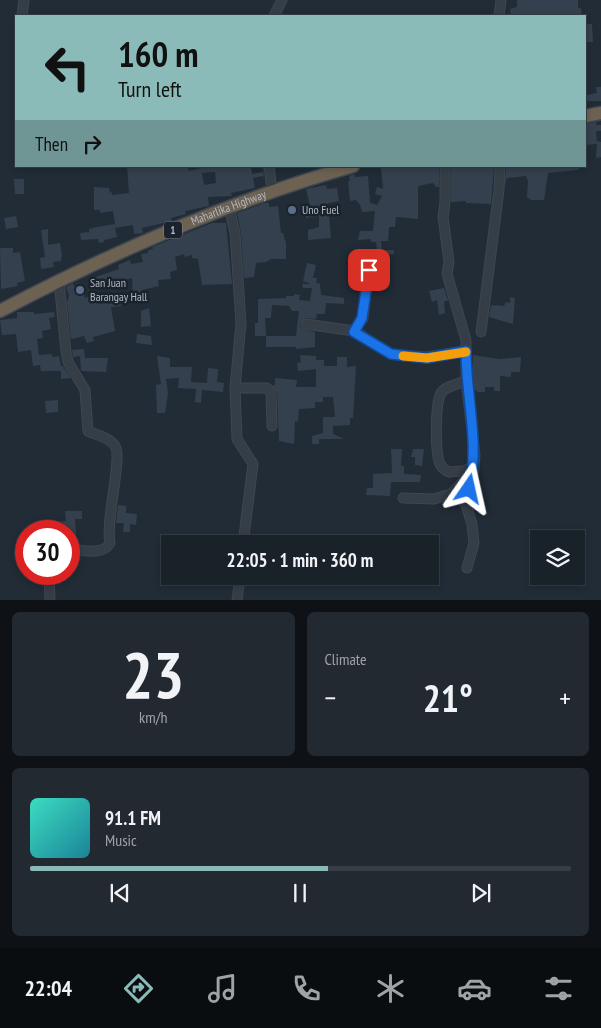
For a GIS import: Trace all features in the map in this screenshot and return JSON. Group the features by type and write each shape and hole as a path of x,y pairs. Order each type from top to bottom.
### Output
{"highway":[{"path":"586,116 601,113"},
{"name":"Maharlika Highway","path":"0,310 59,281 230,207 272,191 350,167"}],"street":[{"path":"22,15 24,0"},
{"path":"274,15 282,0"},
{"path":"499,15 501,0"},
{"path":"269,167 272,191"},
{"path":"445,167 443,218 449,262 447,274 466,340 466,381 475,455 466,505 472,524 474,543 467,568"},
{"path":"481,332 499,190 500,167"},
{"path":"230,207 236,242 241,324 235,388 237,439 252,464 245,535"},
{"path":"354,332 362,318 369,270"},
{"path":"59,281 66,352 68,362 85,390 88,431 112,442 116,447 118,460 110,506 110,543 108,548 101,551 80,550"},
{"path":"306,324 354,332 391,354 427,358 466,351"},
{"path":"466,381 446,388 441,393 438,404 438,456 441,466 449,472 474,468"},
{"path":"235,388 267,388 271,392 272,426"},
{"path":"403,498 434,499 451,494 474,468"},
{"path":"49,585 50,600"},
{"path":"238,600 239,585"}],"building":[{"path":"517,0 578,0 578,8 581,8 582,15 511,15 510,9 517,7"},
{"path":"586,24 592,24 593,42 586,42"},
{"path":"596,87 601,87 601,101 587,101 586,95 597,93"},
{"path":"596,122 596,125 601,125 601,131 596,131 597,144 586,145 586,124"},
{"path":"597,141 601,142 601,157 596,158"},
{"path":"127,167 187,167 189,171 201,167 251,167 252,174 263,172 263,167 264,180 263,176 253,178 255,188 231,193 232,196 208,197 209,206 185,211 186,214 171,218 172,221 142,228 143,233 134,234 133,225 115,228 117,237 104,240 104,242 99,243 98,239 81,240 80,233 89,232 89,229 115,224 113,211 100,213 100,210 94,210 94,187 109,188 112,195 129,193","holes":["215,172 216,183 204,185 202,173"]},
{"path":"439,167 439,187 436,187 433,183 418,186 418,219 396,217 395,227 389,227 388,241 381,241 382,250 394,250 394,254 382,255 381,268 375,268 371,263 371,252 377,251 376,242 371,242 371,239 358,240 360,231 373,231 375,211 362,212 356,200 350,201 348,181 350,181 349,176 354,174 355,177 368,176 370,201 371,204 377,205 382,196 375,194 377,187 383,189 381,168"},
{"path":"451,167 494,167 491,204 466,203 466,201 451,202"},
{"path":"506,167 579,167 579,170 548,173 544,200 531,200 527,197 528,181 526,176 507,178 505,185"},
{"path":"14,179 24,179 24,194 15,194"},
{"path":"326,185 327,189 337,188 339,201 328,203 331,238 308,240 308,230 319,227 319,216 306,218 305,207 310,206 306,189"},
{"path":"269,203 269,207 278,206 281,233 283,233 286,243 286,259 271,259 266,262 256,263 254,277 244,278 241,232 237,213"},
{"path":"16,216 18,227 6,229 4,218"},
{"path":"212,223 226,223 232,284 202,285 198,259 192,258 192,255 185,257 184,254 175,257 177,270 170,272 171,279 158,280 159,286 142,290 143,300 133,301 132,278 120,281 121,283 96,288 93,278 119,269 118,265 130,260 131,264 143,262 141,254 148,253 148,250 153,249 152,247"},
{"path":"48,229 48,245 60,243 61,261 53,262 54,267 41,269 40,258 45,257 41,230"},
{"path":"0,248 13,248 13,253 20,252 25,281 17,283 18,286 1,289"},
{"path":"307,263 316,265 313,278 317,278 316,283 320,284 321,295 344,298 344,304 326,303 325,314 317,314 316,319 306,318 301,321 300,326 303,329 315,332 315,347 296,349 296,347 266,347 266,336 255,336 255,323 258,323 258,299 286,298 286,296 294,296 294,294 300,295 299,300 310,301 312,288 303,288 302,284 311,284 303,281","holes":["272,305 289,306 292,311 299,311 296,336 266,336 265,318 271,318"]},
{"path":"73,283 74,287 81,284 85,298 93,295 120,293 121,306 111,307 115,331 93,337 94,341 87,343 84,336 71,339 67,302 69,296 66,287"},
{"path":"444,288 448,300 444,302 445,313 439,315 437,300 432,302 429,291"},
{"path":"510,297 515,298 513,324 489,317 491,305 504,306 506,302 510,303"},
{"path":"149,308 151,326 141,327 141,311"},
{"path":"17,312 34,312 34,314 54,312 55,317 49,318 51,329 42,331 43,338 37,339 39,355 52,354 52,357 59,356 61,366 63,366 71,378 61,379 61,371 41,371 40,365 33,366 31,350 18,352 16,334 2,335 0,320 17,318"},
{"path":"137,334 151,336 152,345 136,343"},
{"path":"84,349 85,358 108,358 106,372 81,371 80,356 73,357 72,350"},
{"path":"300,355 316,356 316,360 324,360 324,366 337,366 337,357 347,357 347,367 356,366 353,418 350,418 350,425 333,426 333,434 344,439 319,439 319,444 312,444 312,436 323,433 323,417 335,417 333,397 323,397 323,402 315,402 315,408 299,409 298,422 295,421 294,444 279,441 277,392 273,385 275,385 275,378 297,380 296,387 316,387 316,369 298,371 297,363 301,362"},
{"path":"473,355 499,359 521,357 520,372 511,372 511,377 500,376 500,391 494,391 494,387 485,387 485,392 474,391 472,381"},
{"path":"157,356 170,358 170,367 192,367 191,382 207,383 208,368 218,369 217,382 224,383 223,392 202,390 201,403 195,402 196,389 178,388 179,378 166,379 168,393 165,413 157,413 156,385 161,384"},
{"path":"58,400 58,412 46,413 45,401"},
{"path":"391,449 402,449 401,466 404,466 404,474 421,475 420,482 391,482 390,496 366,495 367,488 373,488 373,474 392,473"},
{"path":"413,449 424,449 422,466 415,465 415,457 411,457"},
{"path":"118,505 126,506 126,513 137,514 136,525 130,524 130,532 123,532 124,523 116,523"},
{"path":"65,511 82,511 82,519 66,520"}],"slow traffic":[{"path":"403,356 427,358 466,352"}],"place":[{"name":"Uno Fuel","path":"292,210"},
{"name":"San Juan Barangay Hall","path":"80,290"}],"route":[{"path":"369,270 362,318 354,332 362,335 391,354 427,358 466,351 466,381 475,455 474,470 469,489"}]}
